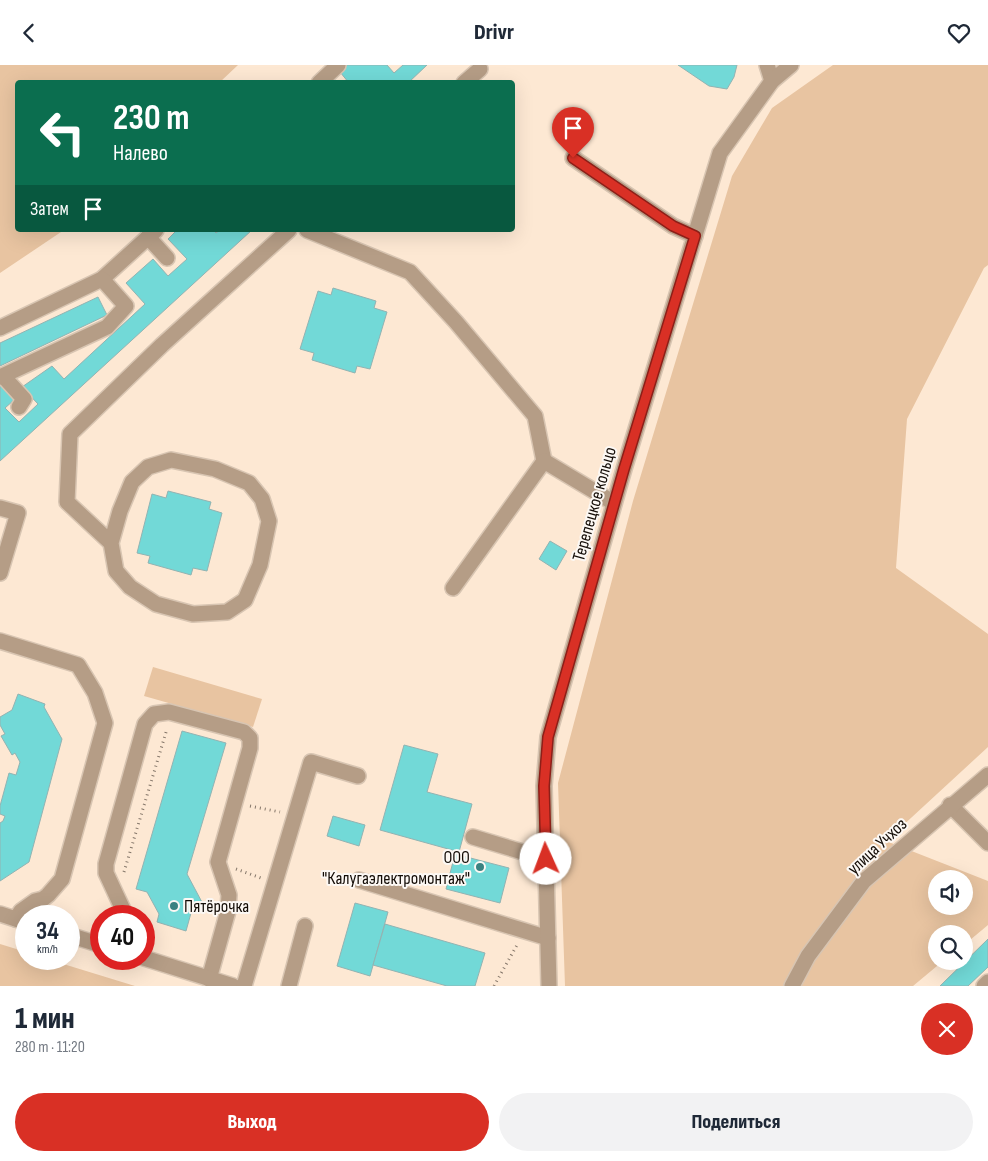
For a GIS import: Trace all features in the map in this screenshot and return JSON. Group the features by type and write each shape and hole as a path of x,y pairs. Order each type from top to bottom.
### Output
{"street":[{"path":"322,80 338,65"},
{"path":"767,65 772,81"},
{"name":"Терепецкое кольцо","path":"549,986 544,786 548,737 614,503 720,153 772,81 791,65"},
{"path":"467,80 480,69"},
{"path":"573,158 673,226 695,236"},
{"path":"111,543 120,511 132,482 148,467 171,461 215,469 250,483 262,499 270,521 260,565 246,600 227,612 193,614 156,604 130,587 116,571 111,543 104,534 67,502 70,434 162,345 287,232"},
{"path":"312,232 410,272 456,322 535,416 544,461 453,588"},
{"path":"0,328 102,279 152,234 167,258"},
{"path":"19,407 24,399 2,376 107,327 126,306 102,279"},
{"path":"544,461 614,503"},
{"path":"0,508 18,513 0,573"},
{"path":"0,641 78,665 95,693 105,723 62,879 43,899 29,905"},
{"path":"121,905 106,873 106,864 145,724 154,714 169,712 244,732 250,737 250,748 218,862 229,895 228,911 209,979"},
{"path":"244,986 311,762 358,777"},
{"name":"улица Учхоз","path":"792,986 808,956 864,881 950,805 988,775"},
{"path":"950,805 988,843"},
{"path":"474,837 546,859"},
{"path":"360,880 548,939"},
{"path":"0,914 15,919"},
{"path":"289,986 305,926"},
{"path":"155,955 209,979 233,986"},
{"path":"984,986 988,983"}],"path":[{"path":"124,874 169,726"},
{"path":"234,802 295,816"},
{"path":"494,986 524,931"}],"shaded area":[{"path":"0,65 238,65 222,80 15,80 15,232 61,232 0,273"},
{"path":"833,65 988,65 988,265 984,268 907,419 896,568 988,634 988,747 886,841 960,870 928,870 928,915 973,915 973,875 988,881 988,925 973,938 973,925 928,925 928,970 932,970 913,986 565,986 558,783 633,501 732,176 772,108"},
{"path":"153,667 262,699 253,727 144,696"},
{"path":"0,944 15,949 15,970 80,969 135,986 0,986"}],"building":[{"path":"347,65 387,65 394,73 403,65 427,65 411,80 347,80 340,72"},
{"path":"678,65 737,65 734,77 727,89 709,86"},
{"path":"175,232 250,232 0,461 0,385 14,400 5,408 19,422 38,404 22,387 52,366 64,379 145,304 126,283 153,259 168,276 187,259 168,239"},
{"path":"333,288 376,301 374,308 387,312 370,369 357,366 355,373 312,360 314,353 300,349 318,291 331,295"},
{"path":"98,297 107,315 0,366 0,343"},
{"path":"168,491 211,502 209,509 222,513 207,571 193,568 191,575 148,563 150,556 137,553 152,494 166,498"},
{"path":"550,541 567,551 556,570 539,559"},
{"path":"18,694 45,704 44,707 62,739 29,862 0,881 0,823 5,816 0,814 0,806 9,773 16,775 20,762 15,753 12,755 1,736 5,734 0,725 0,717 12,710"},
{"path":"182,731 226,743 187,874 204,906 191,913 186,931 157,922 159,914 147,892 136,889"},
{"path":"404,745 438,754 427,792 472,804 459,852 380,830"},
{"path":"333,816 365,825 359,846 327,836"},
{"path":"455,854 509,868 500,903 446,889"},
{"path":"355,903 388,912 370,976 337,966"},
{"path":"385,924 485,953 475,986 447,986 373,965"},
{"path":"988,939 988,967 968,986 940,986 956,970 973,970 973,954"}],"place":[{"name":"ООО \"Калугаэлектромонтаж\"","path":"480,867"},
{"name":"Пятёрочка","path":"174,906"}],"route":[{"path":"546,859 544,786 548,737 624,469 695,236 673,226 573,158"}]}
